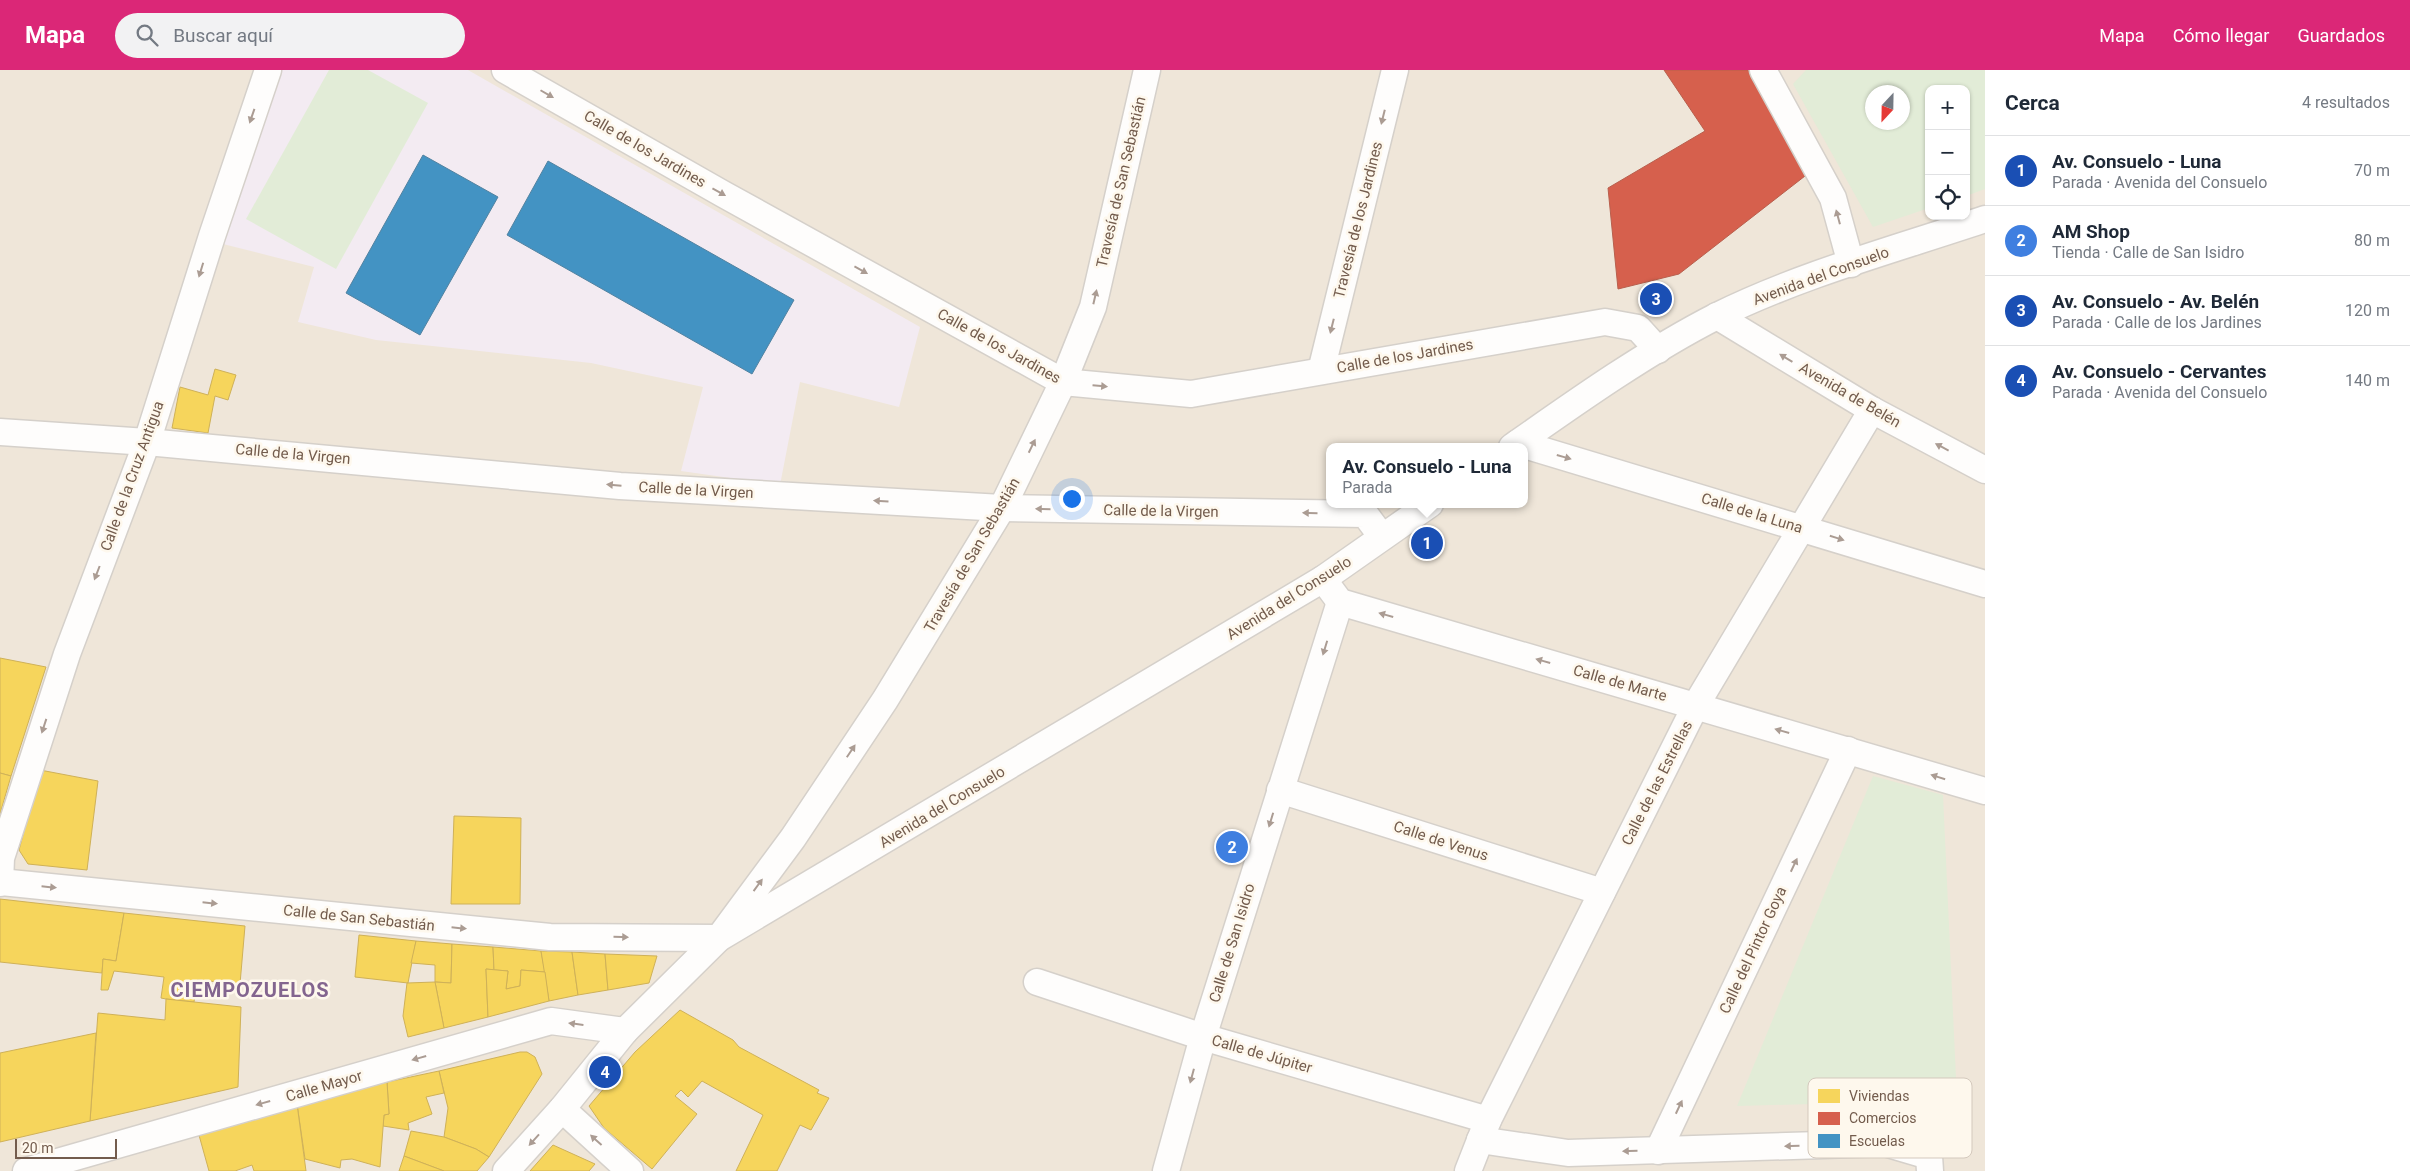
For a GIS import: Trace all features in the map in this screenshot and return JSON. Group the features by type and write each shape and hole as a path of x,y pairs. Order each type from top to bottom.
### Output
{"street":[{"name":"Calle de la Cruz Antigua","path":"0,882 1,858 67,654 147,442 212,236 268,70"},
{"name":"Calle de los Jardines","path":"505,70 723,194 1063,382 1191,394 1605,322 1638,328 1658,350"},
{"name":"Travesía de San Sebastián","path":"719,938 793,838 885,700 1002,508 1063,382 1093,307 1147,70"},
{"name":"Travesía de los Jardines","path":"1320,371 1395,70"},
{"path":"1774,75 1833,198 1851,264"},
{"name":"Avenida del Consuelo","path":"1518,443 1658,350 1718,316 1784,286 1985,219"},
{"name":"Avenida de Belén","path":"1718,316 1872,410 1985,470"},
{"name":"Calle de las Estrellas","path":"1468,1171 1484,1130 1696,705 1872,410"},
{"name":"Calle de la Virgen","path":"0,432 147,442 620,486 1002,508 1365,514 1382,537"},
{"name":"Calle de la Luna","path":"1528,449 1801,527 1985,584"},
{"name":"Avenida del Consuelo","path":"506,1171 562,1109 625,1031 719,938 1323,579 1424,508"},
{"path":"1323,579 1340,602"},
{"name":"Calle de Marte","path":"1340,602 1985,791"},
{"name":"Calle de San Isidro","path":"1166,1171 1203,1037 1340,602"},
{"name":"Calle del Pintor Goya","path":"1658,1151 1848,750"},
{"name":"Calle de Venus","path":"1280,790 1602,892"},
{"name":"Calle de San Sebastián","path":"0,882 550,937 719,938"},
{"name":"Calle de Júpiter","path":"1037,982 1484,1130"},
{"name":"Calle Mayor","path":"26,1171 551,1021 625,1031"},
{"path":"562,1109 630,1171"},
{"path":"1484,1130 1568,1152 1808,1146"},
{"path":"1929,1158 1930,1171"}],"shaded area":[{"path":"0,70 1985,70 1985,1171 0,1171"},
{"path":"282,70 468,70 920,327 899,407 800,382 780,485 681,471 703,387 591,363 376,340 298,322 314,267 219,243"}],"green space":[{"path":"329,70 368,70 428,103 336,269 246,219"},
{"path":"1806,70 1985,70 1985,189 1970,195 1970,85 1925,85 1925,209 1873,227 1793,84"},
{"path":"1873,776 1943,795 1956,1078 1808,1078 1808,1104 1737,1106"}],"building: Viviendas":[{"path":"215,369 236,375 228,400 215,396 208,433 172,428 180,387 208,395"},
{"path":"0,658 46,667 11,776 0,773"},
{"path":"40,770 98,781 87,870 28,864 19,850"},
{"path":"0,773 11,776 0,814"},
{"path":"454,816 521,818 520,904 451,904"},
{"path":"0,899 124,913 116,961 103,959 102,973 0,962"},
{"path":"124,913 245,926 240,984 197,980 194,1002 161,998 164,977 114,971 108,990 101,990 103,959 116,961"},
{"path":"359,935 416,941 408,983 355,977"},
{"path":"416,941 452,944 451,983 435,982 435,965 411,963"},
{"path":"452,944 493,947 494,970 486,969 488,1017 444,1028 435,982 451,983"},
{"path":"493,947 541,951 545,972 521,970 520,986 506,989 508,971 494,970"},
{"path":"541,951 572,952 578,995 549,1001"},
{"path":"572,952 605,954 608,990 578,995"},
{"path":"605,954 657,956 649,983 608,990"},
{"path":"486,969 508,971 506,989 520,986 521,970 545,972 549,1001 488,1017"},
{"path":"435,982 444,1028 408,1037 403,1016 407,983"},
{"path":"166,999 241,1007 238,1087 90,1121 98,1013 165,1020"},
{"path":"680,1010 733,1040 739,1047 819,1090 817,1093 829,1098 811,1130 800,1125 777,1171 736,1171 763,1115 702,1081 688,1097 681,1090 675,1096 697,1114 652,1169 604,1128 589,1106 635,1052"},
{"path":"96,1033 90,1121 0,1142 0,1053"},
{"path":"527,1052 535,1057 542,1074 489,1157 476,1149 444,1137 448,1108 439,1071"},
{"path":"439,1071 444,1093 426,1097 432,1114 408,1123 409,1130 383,1126 384,1115 389,1114 387,1082"},
{"path":"387,1082 389,1114 384,1115 380,1167 352,1159 341,1160 340,1168 305,1159 297,1104"},
{"path":"297,1104 306,1171 254,1171 252,1165 235,1171 209,1171 197,1128"},
{"path":"411,1131 444,1137 476,1149 489,1157 477,1171 444,1171 404,1156"},
{"path":"553,1145 595,1164 589,1171 530,1171"},
{"path":"404,1156 444,1171 399,1171"}],"building: Comercios":[{"path":"1664,70 1748,70 1805,176 1679,274 1618,289 1608,188 1705,131"}],"building: Escuelas":[{"path":"423,155 498,197 420,335 346,293"},
{"path":"548,161 794,300 752,374 507,235"}],"place":[{"name":"Av. Consuelo - Av. Belén","path":"1656,299"},
{"name":"Av. Consuelo - Luna","path":"1427,543"},
{"name":"AM Shop","path":"1232,847"},
{"name":"Av. Consuelo - Cervantes","path":"605,1072"}],"district":[{"name":"CIEMPOZUELOS","path":"250,990"}]}
